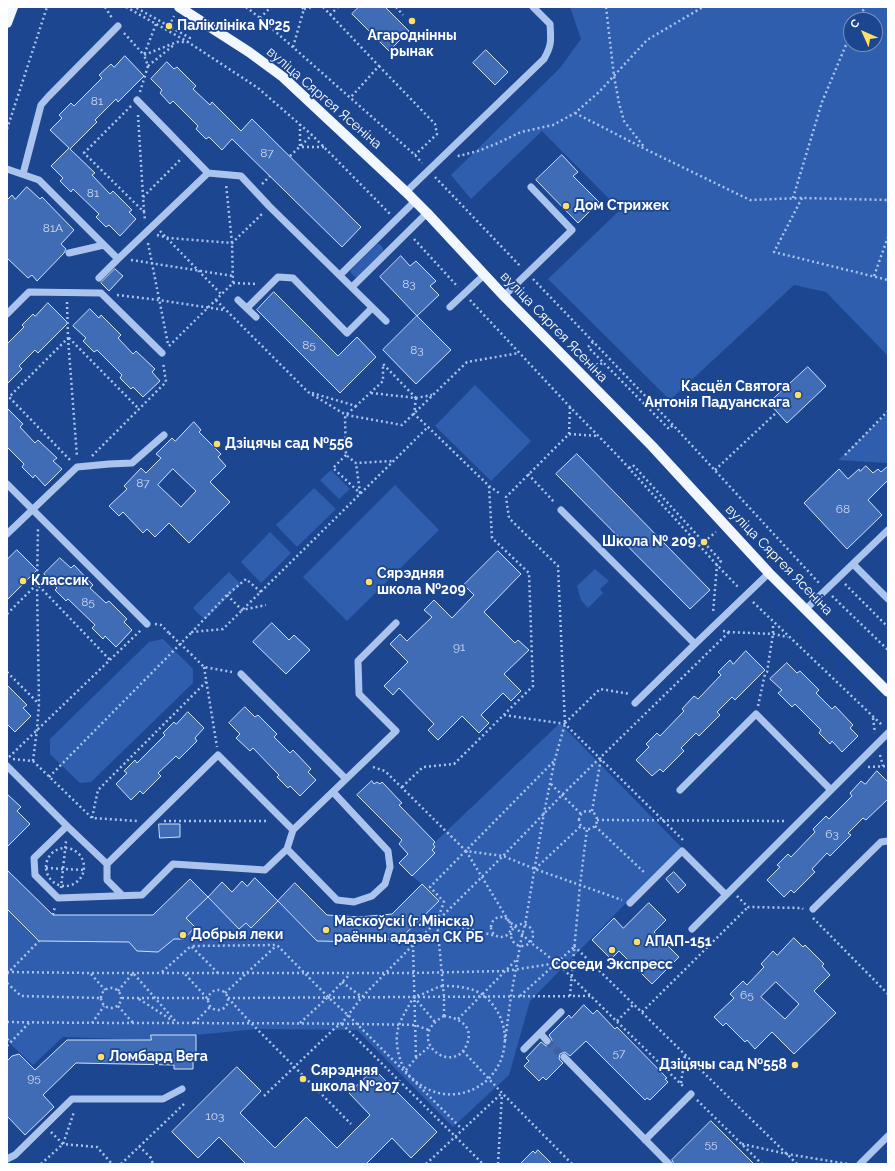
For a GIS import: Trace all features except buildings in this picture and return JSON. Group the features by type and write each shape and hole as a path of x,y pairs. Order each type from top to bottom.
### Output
{"main road":[{"path":"7,23 13,7"},
{"name":"вуліца Сяргея Ясеніна","path":"179,7 249,52 283,77 406,192 504,296 652,446 769,573 888,692"}],"lane":[{"path":"406,192 544,59 550,49 550,24 533,7"},
{"path":"23,174 41,105 118,26"},
{"path":"137,100 208,173 241,176 386,321"},
{"path":"7,170 39,180 118,259"},
{"path":"99,278 208,173"},
{"path":"504,296 572,230 530,186"},
{"path":"340,275 415,201"},
{"path":"352,287 427,213"},
{"path":"69,253 104,245"},
{"path":"450,306 484,275"},
{"path":"246,308 278,278 292,278 347,333 372,308"},
{"path":"7,314 29,292 101,293 162,353"},
{"path":"238,300 256,318"},
{"path":"7,534 36,512 80,467 132,463 164,435"},
{"path":"7,484 148,624"},
{"path":"561,510 695,644"},
{"path":"806,609 888,530"},
{"path":"853,564 888,599"},
{"path":"635,703 769,573"},
{"path":"67,826 34,858 35,875 58,898 142,895 173,864 264,870 287,849 293,830 396,731 359,694 358,661 396,623"},
{"path":"241,674 346,779"},
{"path":"680,790 756,714 832,790"},
{"path":"692,929 888,733"},
{"path":"107,864 218,755 293,830"},
{"path":"7,766 107,864 108,880 122,895"},
{"path":"287,849 337,900 354,902 372,896 385,884 390,868 388,851 333,792"},
{"path":"811,912 881,842 888,841"},
{"path":"630,903 682,851 729,892"},
{"path":"524,1049 561,1012"},
{"path":"540,1033 548,1041"},
{"path":"564,1058 669,1164"},
{"path":"7,1159 15,1155 72,1098 163,1100 182,1089"},
{"path":"645,1140 691,1094"},
{"path":"860,1164 888,1136"}],"path":[{"path":"7,129 47,7"},
{"path":"105,7 118,26 144,55 177,42 188,42"},
{"path":"126,7 188,42 258,88 300,123 396,220"},
{"path":"135,7 190,38 188,42"},
{"path":"246,7 351,97 429,170 673,425 826,590 888,650"},
{"path":"260,18 271,7"},
{"path":"293,47 302,8 312,7"},
{"path":"323,7 435,124 437,134 414,155"},
{"path":"330,15 338,7"},
{"path":"396,7 403,15"},
{"path":"606,7 618,103 624,121 646,149"},
{"path":"459,156 478,151 522,132 553,125 575,113 599,92 647,40 703,7"},
{"path":"148,66 177,42"},
{"path":"793,198 822,102 843,52"},
{"path":"351,97 379,66"},
{"path":"137,100 84,153 144,212 151,263 168,346"},
{"path":"575,113 750,200 793,198 888,200"},
{"path":"300,123 300,147"},
{"path":"290,156 312,135"},
{"path":"300,147 324,147"},
{"path":"143,197 187,153"},
{"path":"225,174 232,243 233,283"},
{"path":"802,198 774,252 888,280"},
{"path":"147,232 166,238 232,243 270,206"},
{"path":"154,225 221,294"},
{"path":"407,232 519,353 629,468 717,565 788,637 883,726"},
{"path":"874,276 888,238"},
{"path":"118,259 233,276"},
{"path":"80,467 166,382 162,353 221,294 233,283 271,284"},
{"path":"66,293 68,338 80,467"},
{"path":"101,293 226,310"},
{"path":"216,300 308,392 346,415 402,424 467,362 519,353"},
{"path":"68,338 139,409"},
{"path":"68,338 8,397 80,467"},
{"path":"593,342 588,347 669,429 673,425"},
{"path":"360,493 333,468 346,456 346,415 383,381 383,364 416,398"},
{"path":"308,392 356,406"},
{"path":"371,393 416,398 433,395"},
{"path":"414,414 416,398"},
{"path":"505,1041 501,1018 492,1005 482,996 465,988 456,986 442,986 414,997 404,1013 397,1030 397,1047 399,1057 410,1077 429,1090 454,1094 477,1088 489,1079 503,1057 511,996 544,813 555,759 565,724 558,566 508,518 506,497 569,434 570,407"},
{"path":"844,454 888,411"},
{"path":"715,470 777,412"},
{"path":"414,414 489,486 499,493"},
{"path":"192,632 223,629 428,426"},
{"path":"569,434 599,436"},
{"path":"346,456 356,463 392,461"},
{"path":"356,463 360,493"},
{"path":"629,468 633,465 721,561 717,565 712,628 729,632 773,634 788,637"},
{"path":"528,474 561,510"},
{"path":"402,787 423,767 454,764 533,686 529,573 492,538 489,486"},
{"path":"33,761 39,704 36,512"},
{"path":"704,542 724,524"},
{"path":"839,578 888,627"},
{"path":"49,777 227,595 246,579 261,592"},
{"path":"7,614 37,584"},
{"path":"37,584 110,660"},
{"path":"227,595 242,610"},
{"path":"242,610 266,605"},
{"path":"756,714 765,674 767,672 773,634 773,622"},
{"path":"7,758 148,624 161,625 204,667 241,674"},
{"path":"264,1096 342,1023 362,997 503,856 562,794 601,758 729,632"},
{"path":"204,667 218,755"},
{"path":"7,672 39,704"},
{"path":"92,818 98,790 206,682"},
{"path":"565,724 600,689 642,696"},
{"path":"504,715 565,724 686,843"},
{"path":"7,758 33,761 92,818 150,822 284,821"},
{"path":"592,812 601,758"},
{"path":"444,1016 444,997 437,921 444,902 430,887 555,759"},
{"path":"363,764 385,771 466,851 508,920 511,929 508,934 502,937 437,921"},
{"path":"853,768 888,766"},
{"path":"551,784 581,814"},
{"path":"587,811 592,812 596,816 597,820 595,826 590,829 581,826 578,819 581,814 587,811"},
{"path":"597,820 800,821"},
{"path":"58,898 62,887 67,826"},
{"path":"535,869 581,826"},
{"path":"595,826 652,880"},
{"path":"570,996 580,885 587,829"},
{"path":"65,848 77,852 84,862 84,874 80,880 69,887 62,887 50,880 46,868 49,856 59,849 65,848"},
{"path":"466,851 503,856 630,903"},
{"path":"46,868 84,870"},
{"path":"729,892 748,906 802,908 806,911"},
{"path":"642,1012 748,906"},
{"path":"811,912 888,994"},
{"path":"496,936 492,931 493,922 496,919 502,918 508,920 522,935 557,963 617,1020 762,1164"},
{"path":"520,924 525,925 532,931 532,937 527,945 520,946 514,943 511,937 512,930 520,924"},
{"path":"8,972 39,941"},
{"path":"225,993 276,945"},
{"path":"161,973 191,946 276,945 462,1129"},
{"path":"413,945 416,1058"},
{"path":"191,946 218,974"},
{"path":"520,996 574,946"},
{"path":"574,946 797,1164"},
{"path":"458,1019 518,958"},
{"path":"8,972 218,974 414,973 506,971 557,963"},
{"path":"91,973 106,990"},
{"path":"118,991 133,973"},
{"path":"133,973 177,1024"},
{"path":"184,973 207,998 208,1004 214,1010 223,1008 228,1003 228,998"},
{"path":"300,1023 328,997 350,973"},
{"path":"342,982 362,997"},
{"path":"7,983 21,996 101,998"},
{"path":"112,988 118,991 122,998 118,1006 110,1009 104,1006 101,998 103,992 112,988"},
{"path":"207,998 215,990 222,990 251,1023 351,1124"},
{"path":"228,998 591,996"},
{"path":"414,997 435,1022"},
{"path":"122,998 207,998"},
{"path":"138,998 177,1024"},
{"path":"617,1020 634,1004"},
{"path":"92,1023 104,1006"},
{"path":"118,1006 134,1024"},
{"path":"193,1023 210,1007"},
{"path":"444,1016 458,1019 466,1026 468,1031 468,1042 463,1051 454,1057 442,1057 437,1054 430,1046 428,1040 429,1030 435,1022 444,1016"},
{"path":"7,1022 134,1024 399,1024 415,1025 429,1030"},
{"path":"7,1046 29,1022"},
{"path":"342,1023 482,1164"},
{"path":"7,1039 10,1042"},
{"path":"406,1070 416,1058 430,1046"},
{"path":"463,1051 572,1164"},
{"path":"680,1084 685,1054"},
{"path":"426,1164 454,1136 502,1093"},
{"path":"498,1164 502,1093"},
{"path":"121,1164 184,1104"},
{"path":"41,1164 63,1144 74,1113 66,1105"},
{"path":"45,1125 63,1144 97,1147 112,1164"},
{"path":"742,1144 787,1154 848,1164"},
{"path":"139,1146 151,1158 153,1164"}],"shaded area":[{"path":"570,7 888,7 888,356 826,292 794,285 670,400 548,279 620,210 542,131 471,199 451,175 560,68 581,39"},
{"path":"377,244 380,244 383,251 357,277 355,277 351,273 351,270"},
{"path":"475,385 531,441 491,481 435,426"},
{"path":"888,413 888,463 838,460"},
{"path":"331,470 350,489 339,499 320,480"},
{"path":"395,485 439,530 347,621 303,577"},
{"path":"314,488 336,509 297,547 276,525"},
{"path":"270,532 291,553 261,583 241,562"},
{"path":"595,569 609,581 600,589 603,593 588,608 581,600 577,586"},
{"path":"229,572 241,584 205,620 193,608"},
{"path":"163,639 193,669 193,683 91,782 80,783 50,754 50,739 149,642"},
{"path":"560,723 681,847 530,1001 509,1075 453,1127 357,1030 257,1029 196,1035 151,1035 151,1040 63,1037 33,1065 7,1041 7,909 129,942 137,951 158,952 174,939 184,939 195,927 186,918 208,897 239,929 246,923 251,928 278,901 317,941 360,942 401,938 439,901 412,876 435,853 432,850 435,847 433,844"}],"tunnel":[{"path":"547,1041 564,1057"}],"place":[{"name":"Агароднінны рынак","path":"412,21"},
{"name":"Паліклініка №25","path":"169,26"},
{"name":"Дом Стрижек","path":"566,206"},
{"name":"Касцёл Святога Антонія Падуанскага","path":"798,395"},
{"name":"Дзіцячы сад №556","path":"217,444"},
{"name":"Школа № 209","path":"704,542"},
{"name":"Классик","path":"23,581"},
{"name":"Сярэдняя школа №209","path":"369,582"},
{"name":"Маскоўскі (г.Мінска) раённы аддзел СК РБ","path":"326,930"},
{"name":"Добрыя леки","path":"183,935"},
{"name":"АПАП-151","path":"637,942"},
{"name":"Соседи Экспресс","path":"612,950"},
{"name":"Ломбард Вега","path":"101,1057"},
{"name":"Дзіцячы сад №558","path":"795,1065"},
{"name":"Сярэдняя школа №207","path":"303,1079"}]}
